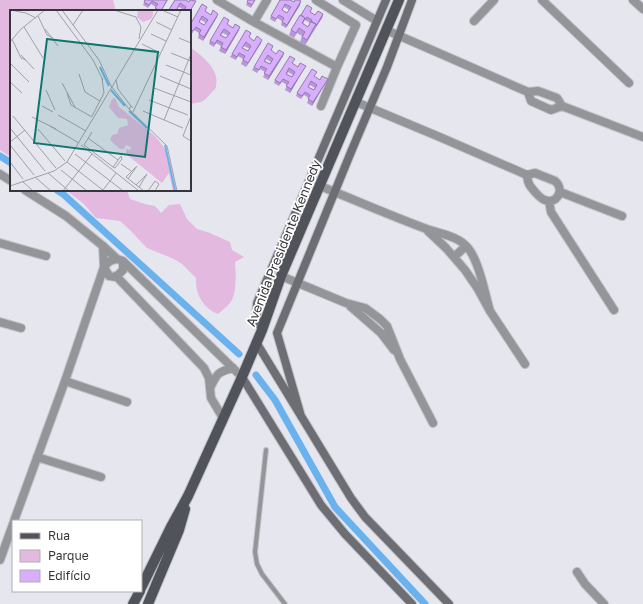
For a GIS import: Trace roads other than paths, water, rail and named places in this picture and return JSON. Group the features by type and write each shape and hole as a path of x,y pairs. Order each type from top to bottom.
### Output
{"main road":[{"path":"301,416 277,332 388,67 412,0"},
{"path":"262,330 257,321 257,303 385,2"},
{"name":"Avenida Presidente Kennedy","path":"142,587 188,496 242,377 262,330 281,276 398,4"},
{"path":"256,342 351,498 365,517 449,604"},
{"path":"242,377 325,510 345,534 412,604"},
{"name":"Avenida Presidente Kennedy","path":"148,604 179,530 184,516 188,496"},
{"name":"Avenida Presidente Kennedy","path":"133,604 139,592"}],"street":[{"path":"217,0 337,67"},
{"path":"254,22 267,0"},
{"path":"316,0 356,25 321,106"},
{"path":"343,0 377,21"},
{"path":"474,21 494,0"},
{"path":"542,0 629,83"},
{"path":"633,0 643,9"},
{"path":"385,2 398,4"},
{"path":"386,30 528,92 538,91 557,98 562,106 643,137"},
{"path":"365,50 376,54"},
{"path":"528,92 531,101 551,110 562,106"},
{"path":"356,102 527,175 535,173 555,180 559,185 560,192 557,197 552,201 543,200 528,184 527,175"},
{"path":"0,174 10,180"},
{"path":"320,186 462,242 475,260 490,310"},
{"path":"27,191 66,216 104,246 242,377"},
{"path":"560,192 622,216"},
{"path":"549,201 551,212 614,310"},
{"path":"426,229 446,248 465,270 525,364"},
{"path":"0,243 46,256"},
{"path":"15,520 104,267 104,246"},
{"path":"454,257 466,246"},
{"path":"104,267 112,259 121,261"},
{"path":"99,282 123,270 121,261"},
{"path":"104,267 204,368 209,378 211,398 223,418"},
{"path":"281,276 346,303 366,308 380,319 387,326 400,359 433,423"},
{"path":"0,322 21,328"},
{"path":"210,388 216,377 222,371 233,368"},
{"path":"65,381 127,402"},
{"path":"37,457 101,477"},
{"path":"0,560 12,528"},
{"path":"577,572 585,584 604,604"}],"lane":[{"path":"266,450 255,552 257,564 262,574 285,604"}],"waterway":[{"path":"0,156 10,162"},
{"path":"58,191 239,354"},
{"path":"256,375 275,400 335,507 425,604"}]}
